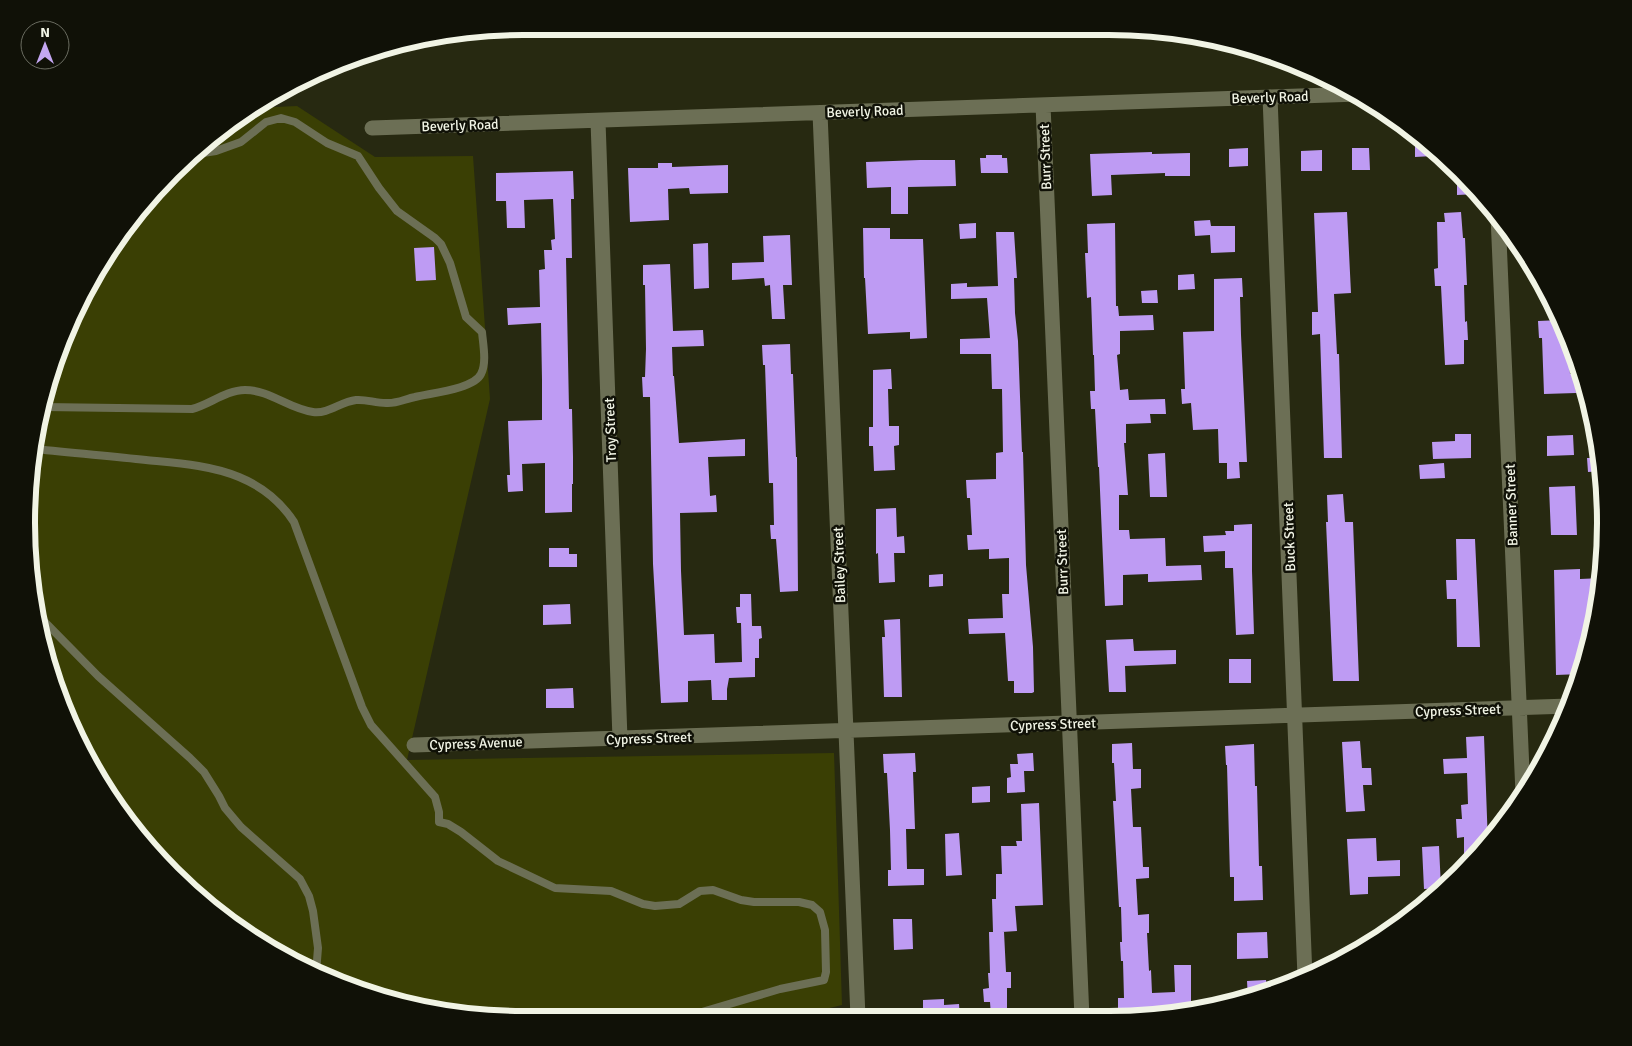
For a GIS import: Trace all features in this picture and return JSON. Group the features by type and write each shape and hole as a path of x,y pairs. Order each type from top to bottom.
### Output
{"street":[{"name":"Beverly Road","path":"372,128 1343,95"},
{"name":"Buck Street","path":"1270,97 1306,970"},
{"name":"Burr Street","path":"1043,105 1082,1011"},
{"name":"Bailey Street","path":"820,113 858,1011"},
{"name":"Troy Street","path":"598,121 620,739"},
{"name":"Banner Street","path":"1499,230 1522,782"},
{"name":"Cypress Street","path":"538,741 1561,706"},
{"name":"Cypress Avenue","path":"414,745 538,741"}],"lane":[{"path":"49,407 192,409 243,390 259,391 303,410 326,412 354,400 386,404 438,393 477,380 482,373 482,332 466,317 446,252 435,238 397,211 358,156 327,143 295,122 281,118 266,122 254,133 235,144 206,152"},
{"path":"41,449 209,468 240,478 256,486 275,500 286,510 294,522 362,707 371,725 435,797 439,812 439,822 448,824 498,861 555,888 611,891 643,904 655,906 679,904 700,891 713,890 741,900 754,902 799,902 812,905 820,912 826,940 826,972 824,980 762,994 705,1011"},
{"path":"45,622 82,660 190,758 208,778 225,808 241,827 300,880 309,896 313,911 318,948 317,965"}],"green space":[{"path":"297,106 375,157 473,156 490,399 407,760 834,753 842,1005 817,1011 491,1010 428,1002 366,985 307,961 279,946 226,910 201,890 156,845 117,794 85,739 72,710 61,680 44,618 39,587 35,523 39,459 44,428 61,366 72,336 100,279 117,252 156,201 178,178 226,136 267,107"}],"building":[{"path":"1415,143 1431,156 1415,157"},
{"path":"1248,148 1248,166 1229,167 1229,149"},
{"path":"1352,148 1369,148 1370,170 1352,170"},
{"path":"1322,150 1322,171 1301,171 1301,151"},
{"path":"1152,152 1152,154 1190,153 1190,176 1165,176 1165,173 1111,175 1112,195 1092,196 1090,154"},
{"path":"986,155 1002,155 1002,158 1007,158 1008,173 981,173 980,158 986,158"},
{"path":"955,160 956,186 908,187 908,214 891,214 891,187 867,188 866,162"},
{"path":"658,163 672,163 672,167 728,165 728,193 690,194 689,188 668,189 669,220 630,222 628,168 658,168"},
{"path":"573,171 574,199 571,199 572,258 566,258 569,409 572,409 572,512 545,513 545,463 522,464 523,491 508,492 507,475 510,475 508,421 542,420 542,380 541,323 508,325 507,308 540,307 539,270 545,269 544,250 552,250 551,240 555,239 553,199 524,200 525,228 507,228 506,201 496,201 496,173"},
{"path":"1457,181 1470,194 1457,195"},
{"path":"1347,212 1351,293 1334,294 1337,354 1339,354 1342,458 1324,458 1320,334 1312,335 1312,312 1318,312 1314,213"},
{"path":"1461,212 1463,238 1465,238 1467,285 1464,285 1465,322 1467,321 1468,340 1464,340 1464,364 1445,365 1441,286 1435,286 1434,269 1438,268 1437,222 1445,222 1444,213"},
{"path":"1210,220 1211,226 1235,226 1235,252 1211,253 1210,235 1195,236 1194,221"},
{"path":"976,223 976,238 960,239 959,224"},
{"path":"1115,223 1116,306 1118,306 1119,316 1153,315 1154,330 1120,331 1120,354 1117,355 1120,390 1128,389 1129,400 1165,399 1166,414 1150,414 1151,423 1126,424 1126,443 1124,443 1128,495 1119,495 1119,530 1129,530 1130,539 1165,538 1166,566 1201,565 1202,580 1148,582 1148,574 1123,575 1123,605 1105,606 1095,409 1091,409 1090,391 1095,391 1091,297 1087,298 1085,253 1088,253 1087,224"},
{"path":"863,228 890,228 890,239 923,239 927,338 910,339 910,332 868,334"},
{"path":"996,232 1014,232 1017,278 1014,278 1015,313 1023,452 1026,565 1033,647 1034,692 1032,693 1014,693 1014,681 1008,681 1005,633 969,634 968,619 1003,618 1002,594 1009,594 1009,558 989,559 989,549 968,550 967,535 972,535 970,498 967,498 966,480 996,479 996,453 1003,452 1002,389 992,389 991,354 960,354 960,339 990,338 987,298 951,299 951,284 967,283 967,287 998,286"},
{"path":"790,235 792,285 783,285 785,319 772,319 770,285 765,286 764,278 732,280 732,263 764,262 763,236"},
{"path":"708,243 709,288 694,289 693,244"},
{"path":"434,247 436,280 416,281 414,248"},
{"path":"670,264 673,331 703,330 704,346 672,347 679,443 745,439 745,456 708,457 710,496 716,495 717,512 680,513 684,635 714,634 715,663 742,662 741,623 737,623 736,607 740,607 740,594 751,594 752,626 761,626 762,638 759,639 759,658 755,658 755,677 729,678 727,700 712,700 711,680 688,681 688,702 661,703 653,564 650,397 643,397 642,377 645,377 646,349 643,265"},
{"path":"1194,274 1195,289 1178,290 1178,275"},
{"path":"1242,278 1243,297 1240,297 1241,335 1247,462 1239,462 1240,478 1227,479 1227,463 1219,463 1218,429 1193,430 1191,403 1182,404 1181,389 1185,389 1183,332 1214,331 1214,279"},
{"path":"1157,290 1158,303 1142,303 1141,291"},
{"path":"1553,320 1569,361 1570,374 1573,374 1576,393 1544,394 1542,338 1539,338 1538,321"},
{"path":"790,344 797,457 798,591 780,592 776,539 771,539 770,525 774,525 773,483 769,483 765,365 763,365 762,345"},
{"path":"891,369 892,389 888,389 889,426 899,426 899,445 894,446 895,470 874,471 873,446 869,446 869,427 873,427 873,370"},
{"path":"1455,434 1471,434 1471,458 1433,459 1432,442 1455,441"},
{"path":"1573,435 1574,455 1547,456 1547,436"},
{"path":"1165,453 1167,497 1150,497 1148,454"},
{"path":"1587,458 1593,458 1594,472 1588,472"},
{"path":"1444,463 1445,478 1420,479 1419,465"},
{"path":"1575,486 1577,535 1551,535 1549,487"},
{"path":"1343,494 1345,522 1353,522 1359,681 1333,681 1326,522 1328,522 1327,495"},
{"path":"896,508 897,537 904,536 905,553 894,553 895,582 879,583 878,553 876,554 876,509"},
{"path":"1252,524 1254,634 1236,635 1233,568 1225,568 1225,551 1204,552 1203,536 1226,535 1225,531 1234,531 1234,525"},
{"path":"1456,539 1475,539 1480,647 1457,647 1456,599 1447,599 1446,580 1457,580"},
{"path":"549,548 569,548 569,554 577,554 577,567 549,567"},
{"path":"1580,569 1580,579 1594,578 1588,618 1573,674 1556,675 1554,570"},
{"path":"943,574 943,586 929,587 929,575"},
{"path":"570,604 571,624 543,625 543,605"},
{"path":"900,619 902,697 884,697 882,637 885,637 884,620"},
{"path":"1133,639 1134,651 1176,650 1176,664 1125,666 1126,692 1109,692 1106,640"},
{"path":"1229,659 1251,659 1251,683 1229,683"},
{"path":"573,688 574,708 546,708 546,689"},
{"path":"1484,736 1488,831 1464,858 1464,837 1457,838 1456,819 1462,819 1461,805 1468,804 1467,773 1444,774 1443,759 1467,758 1466,737"},
{"path":"1360,741 1362,768 1371,768 1372,785 1363,785 1365,811 1346,812 1342,742"},
{"path":"1132,743 1133,769 1141,769 1141,788 1131,789 1133,827 1141,827 1143,867 1149,867 1149,878 1136,879 1138,915 1149,914 1149,933 1147,933 1152,993 1175,992 1174,965 1191,965 1191,1004 1118,1011 1118,998 1124,998 1123,961 1121,961 1120,942 1122,942 1121,907 1119,907 1113,801 1116,801 1112,744"},
{"path":"1254,744 1259,866 1262,866 1263,900 1234,901 1234,877 1230,877 1225,746"},
{"path":"915,753 916,772 913,772 915,829 906,829 907,869 924,869 924,885 888,886 888,870 891,870 890,830 887,773 884,773 883,754"},
{"path":"1033,753 1034,771 1024,771 1025,792 1007,793 1007,778 1011,777 1010,764 1018,764 1017,754"},
{"path":"990,786 990,802 972,803 972,787"},
{"path":"1039,803 1043,905 1015,906 1017,931 1002,932 1004,932 1006,972 1011,972 1011,988 1007,988 1007,1011 991,1011 990,1002 984,1002 983,989 989,988 989,932 993,932 992,899 996,899 996,874 1002,874 1001,846 1017,846 1016,841 1022,841 1021,804"},
{"path":"959,833 962,875 946,876 945,834"},
{"path":"1376,838 1377,861 1400,860 1400,876 1368,877 1368,894 1350,895 1347,839"},
{"path":"1439,846 1441,881 1433,888 1424,889 1422,847"},
{"path":"893,919 912,919 913,949 894,950"},
{"path":"1267,932 1268,958 1237,959 1237,933"},
{"path":"1266,980 1266,985 1248,990 1247,981"},
{"path":"944,999 944,1005 959,1004 960,1011 923,1011 923,1000"}]}
